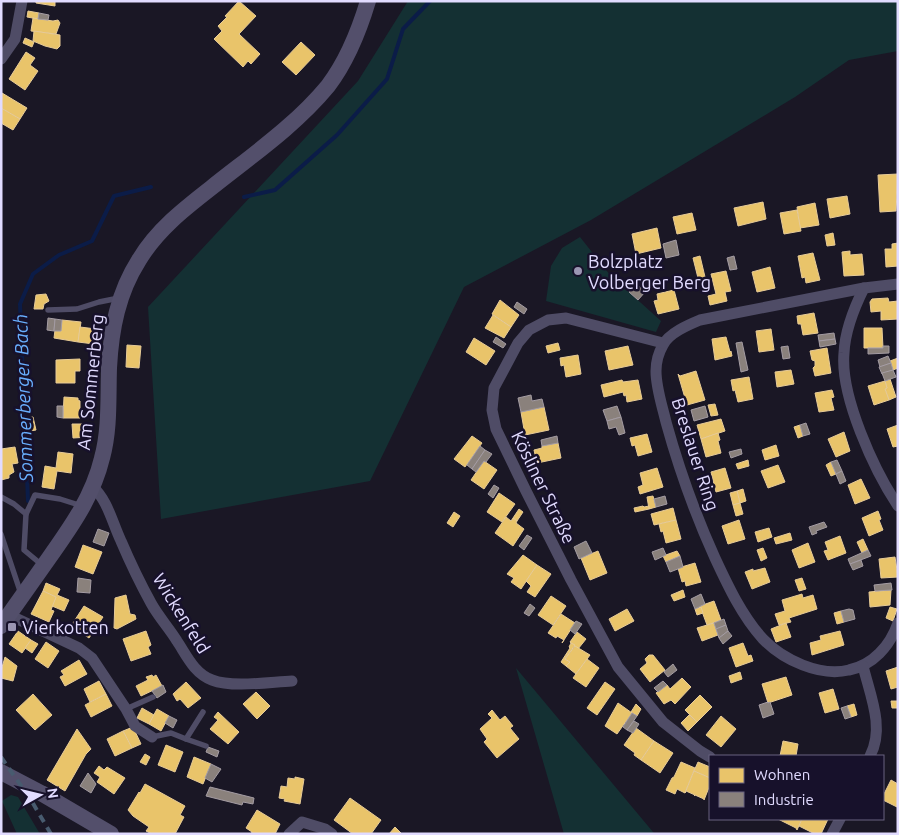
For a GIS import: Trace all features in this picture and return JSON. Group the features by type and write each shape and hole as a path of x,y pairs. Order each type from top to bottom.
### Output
{"street":[{"path":"1,59 15,40 22,1"},
{"name":"Am Sommerberg","path":"4,621 84,506 93,487 102,459 107,434 111,340 120,298 139,260 150,242 163,228 297,118 328,86 349,53 368,1"},
{"path":"663,343 677,331 700,320 864,288 898,284"},
{"path":"864,288 856,303 846,336 844,364 852,407 860,430 877,470 898,506"},
{"name":"Kösliner Straße","path":"663,343 566,318 548,320 529,330 518,343 494,388 492,410 496,429 521,482 618,667 663,722 709,757"},
{"name":"Breslauer Ring","path":"663,343 656,368 656,381 672,444 702,529 725,579 750,624 787,658 836,673 863,666 871,661 887,644 894,634 898,623"},
{"name":"Wickenfeld","path":"93,487 102,496 151,604 178,642 187,659 200,674 211,680 223,683 254,684 292,681"},
{"path":"4,621 79,648 92,658 136,726 152,737"},
{"path":"863,666 877,728 874,749 871,755"},
{"path":"1,772 111,834"},
{"path":"832,834 839,820"},
{"path":"289,834 302,822 325,829 332,834"}],"lane":[{"path":"48,310 77,309 120,298"},
{"path":"43,566 24,550 26,514 35,495 60,499 84,506"},
{"path":"1,498 14,504 26,514"},
{"path":"1,534 22,597"},
{"path":"126,709 153,697"},
{"path":"186,739 203,712"},
{"path":"152,737 171,733 206,746"}],"green space":[{"path":"408,1 898,1 898,51 849,60 795,97 591,220 464,287 370,481 161,519 148,307 358,81"},
{"path":"580,237 610,275 661,321 656,332 546,301 551,266 562,248"},
{"path":"516,668 653,832 655,834 564,834"},
{"path":"11,795 18,797 40,834 17,834 2,801"}],"building: Wohnen":[{"path":"36,1 55,1 55,6 36,3"},
{"path":"239,1 256,16 239,34 260,54 251,64 248,61 243,67 214,39 222,31 218,26"},
{"path":"28,11 39,13 38,19 27,17"},
{"path":"33,18 58,20 60,23 56,34 31,31"},
{"path":"34,31 60,35 60,46 57,49 33,41"},
{"path":"25,38 34,42 32,47 23,43"},
{"path":"301,42 315,55 296,75 282,62"},
{"path":"26,52 35,58 30,65 38,71 25,90 9,79"},
{"path":"2,93 27,108 20,119 1,108"},
{"path":"1,108 20,119 13,130 1,123"},
{"path":"898,174 896,211 880,212 878,175"},
{"path":"847,196 850,214 830,218 827,199"},
{"path":"763,202 766,219 738,226 734,208"},
{"path":"815,203 819,225 800,228 797,207"},
{"path":"797,210 801,231 784,234 780,213"},
{"path":"692,213 696,230 677,234 673,217"},
{"path":"657,228 661,248 636,254 632,234"},
{"path":"833,233 835,245 827,246 825,235"},
{"path":"898,243 898,266 886,267 885,249 892,249 892,244"},
{"path":"850,251 850,255 862,254 864,275 844,276 842,252"},
{"path":"813,253 820,280 806,283 805,277 802,278 798,256"},
{"path":"700,256 705,277 698,278 693,258"},
{"path":"770,267 775,288 757,292 752,272"},
{"path":"726,271 731,291 725,292 727,301 710,305 708,296 716,294 711,274"},
{"path":"674,290 679,309 658,314 654,301 658,300 657,294"},
{"path":"46,294 49,301 44,304 43,309 34,309 36,295"},
{"path":"888,298 889,302 898,301 898,319 881,320 881,311 871,312 870,302 872,299"},
{"path":"500,300 519,315 511,327 492,314"},
{"path":"814,313 818,333 803,335 797,316"},
{"path":"493,315 511,327 504,338 485,328"},
{"path":"62,320 81,322 78,342 54,338 55,330 61,331"},
{"path":"80,327 96,329 94,344 78,342"},
{"path":"864,328 882,328 883,348 864,348"},
{"path":"771,329 774,350 759,352 756,331"},
{"path":"726,337 732,356 715,360 712,339"},
{"path":"474,338 495,351 486,365 466,352"},
{"path":"558,343 560,350 548,353 546,346"},
{"path":"127,345 141,346 139,368 126,367"},
{"path":"628,346 633,365 609,370 605,351"},
{"path":"827,348 831,373 815,376 813,368 815,361 812,360 810,351"},
{"path":"578,355 581,374 566,377 564,365 561,366 560,358"},
{"path":"898,358 898,368 893,370 890,361"},
{"path":"80,359 80,371 75,371 75,383 56,383 56,360"},
{"path":"791,370 794,384 777,387 775,372"},
{"path":"696,371 705,400 687,405 678,374 680,376"},
{"path":"749,377 753,399 738,402 731,380"},
{"path":"890,379 896,397 889,400 885,389 887,388 885,381"},
{"path":"622,380 623,382 638,380 642,399 627,402 626,395 624,396 623,392 604,397 601,385"},
{"path":"885,381 887,388 885,389 889,400 874,405 868,386"},
{"path":"832,390 834,397 831,398 834,410 819,412 815,393"},
{"path":"64,397 78,398 80,401 80,418 63,418"},
{"path":"715,404 718,415 711,416 708,405"},
{"path":"544,407 549,430 525,435 521,412"},
{"path":"33,417 36,430 30,431 27,418"},
{"path":"721,419 725,431 701,439 697,425"},
{"path":"72,424 88,424 89,437 73,438"},
{"path":"800,425 803,436 798,438 794,427"},
{"path":"898,425 898,446 893,447 887,429"},
{"path":"844,432 850,451 836,457 828,439"},
{"path":"718,433 721,453 706,457 701,439"},
{"path":"647,434 652,452 638,456 635,445 632,446 630,438"},
{"path":"472,436 482,443 465,467 454,459"},
{"path":"558,443 561,458 537,463 534,450 542,448 542,446"},
{"path":"776,445 779,456 765,460 762,450"},
{"path":"15,447 18,463 12,464 14,472 9,475 9,478 1,480 1,449"},
{"path":"58,452 73,454 71,473 57,471 54,489 42,487 45,466 56,468"},
{"path":"748,460 749,466 738,469 736,464"},
{"path":"484,461 497,470 484,489 471,480"},
{"path":"831,462 836,474 831,476 826,465"},
{"path":"778,465 785,482 768,488 761,471"},
{"path":"657,468 663,487 640,494 638,487 643,485 640,473"},
{"path":"725,468 731,488 716,492 711,472"},
{"path":"861,479 870,498 855,504 848,485"},
{"path":"743,489 746,501 740,503 737,491"},
{"path":"737,491 740,503 733,505 730,493"},
{"path":"499,493 515,504 502,522 487,512"},
{"path":"653,496 656,507 649,509 647,497"},
{"path":"740,503 743,514 736,516 733,505"},
{"path":"649,506 649,509 635,512 634,508"},
{"path":"673,508 676,520 654,525 651,514"},
{"path":"519,509 523,512 517,521 513,518"},
{"path":"878,511 883,530 869,536 862,518"},
{"path":"454,512 460,516 453,527 447,523"},
{"path":"506,517 511,521 513,518 524,529 513,546 495,533"},
{"path":"676,520 681,539 666,543 659,524"},
{"path":"739,520 745,539 728,544 722,526"},
{"path":"769,528 772,537 758,542 755,532"},
{"path":"790,533 792,540 776,544 774,538"},
{"path":"840,536 846,553 828,560 824,551 828,550 825,542"},
{"path":"863,539 868,550 862,553 857,542"},
{"path":"808,543 815,562 799,568 792,550"},
{"path":"83,545 102,552 93,574 75,567"},
{"path":"763,548 767,558 761,561 757,550"},
{"path":"598,551 607,573 590,580 581,558"},
{"path":"677,551 680,556 666,562 663,556"},
{"path":"523,555 537,565 521,589 511,582 514,578 507,574"},
{"path":"895,557 898,577 881,578 879,559"},
{"path":"695,563 701,582 686,586 685,581 682,582 678,568"},
{"path":"537,565 551,574 535,597 527,592 531,586 526,581"},
{"path":"765,568 770,582 752,589 745,572"},
{"path":"802,578 806,589 799,591 795,580"},
{"path":"46,583 60,589 57,595 69,600 64,611 52,606 56,597 43,591"},
{"path":"683,590 685,597 674,601 671,595"},
{"path":"891,590 890,605 870,607 869,592"},
{"path":"43,591 56,597 51,610 54,611 49,622 31,614"},
{"path":"802,594 803,598 813,595 817,609 789,618 791,622 779,625 775,614 785,611 782,600"},
{"path":"126,595 130,614 135,615 136,619 117,629 114,628 115,598"},
{"path":"551,596 566,606 553,625 538,615"},
{"path":"714,601 721,620 707,625 700,606"},
{"path":"84,606 103,617 89,638 71,626"},
{"path":"701,607 703,613 697,615 695,609"},
{"path":"890,607 897,609 893,621 886,618"},
{"path":"627,609 634,621 615,631 609,619"},
{"path":"841,611 844,622 837,624 834,613"},
{"path":"561,614 575,623 564,640 548,633"},
{"path":"714,623 718,635 702,641 697,628"},
{"path":"786,623 791,637 776,642 771,629"},
{"path":"18,631 31,640 22,653 9,644"},
{"path":"146,631 151,645 148,647 151,654 131,661 123,639"},
{"path":"840,631 844,645 812,655 810,643 821,640 820,636"},
{"path":"577,632 586,639 578,649 570,642"},
{"path":"31,640 38,644 32,653 25,648"},
{"path":"46,642 59,651 48,668 35,659"},
{"path":"571,643 575,645 565,659 570,662 566,666 561,662"},
{"path":"743,643 748,656 751,655 753,661 736,667 729,648"},
{"path":"575,646 590,655 576,674 566,666 570,662 565,659"},
{"path":"649,655 653,655 665,670 650,682 640,669 647,663 645,659"},
{"path":"5,657 17,666 13,681 1,678"},
{"path":"587,659 599,668 586,687 573,678"},
{"path":"79,660 87,674 65,686 60,677 64,675 61,671"},
{"path":"898,667 898,687 891,689 886,671"},
{"path":"740,672 742,679 731,683 729,676"},
{"path":"152,675 153,677 156,675 162,686 141,696 136,686 148,680 146,677"},
{"path":"786,677 792,695 768,703 762,684"},
{"path":"682,678 691,687 675,704 671,700 664,704 656,693 667,685 670,689"},
{"path":"99,681 106,694 90,702 84,689"},
{"path":"186,682 201,698 188,708 180,699 177,701 173,694"},
{"path":"605,682 615,689 597,715 587,708"},
{"path":"833,689 839,709 825,713 819,693"},
{"path":"256,692 270,706 257,719 243,704"},
{"path":"33,694 52,715 35,730 16,710"},
{"path":"106,694 112,706 91,717 85,705"},
{"path":"700,695 712,707 697,722 685,710"},
{"path":"891,701 898,701 898,708 892,708"},
{"path":"618,703 632,713 617,734 605,726"},
{"path":"636,704 641,709 637,716 631,712"},
{"path":"854,704 857,715 851,717 847,706"},
{"path":"142,708 154,715 149,724 137,718"},
{"path":"157,709 169,716 161,731 149,724"},
{"path":"492,710 500,720 505,716 513,726 510,728 519,739 497,758 484,742 487,739 480,729 492,718 488,714"},
{"path":"218,712 239,732 228,744 210,729 218,720 214,717"},
{"path":"689,715 697,722 688,731 681,723"},
{"path":"721,716 736,729 721,747 706,735"},
{"path":"133,727 141,744 132,748 123,731"},
{"path":"636,728 654,741 641,760 624,745"},
{"path":"77,729 91,749 86,754 65,791 47,780"},
{"path":"123,731 132,748 115,756 107,739"},
{"path":"654,741 673,753 660,773 641,760"},
{"path":"783,741 798,744 796,755 780,755"},
{"path":"166,745 183,752 175,772 158,765"},
{"path":"145,754 150,757 146,765 140,762"},
{"path":"194,757 211,764 203,784 187,777"},
{"path":"681,762 695,768 685,793 677,789 675,794 666,790"},
{"path":"698,762 709,767 709,778 694,771"},
{"path":"99,766 104,770 107,767 125,778 114,794 97,782 100,777 94,773"},
{"path":"694,771 709,778 709,788 704,800 686,791 685,793"},
{"path":"295,777 304,779 300,804 284,801 285,799 279,798 281,786 287,787 288,778 295,779"},
{"path":"891,780 898,784 897,807 884,800 884,794"},
{"path":"145,784 185,806 180,815 184,817 175,834 152,834 146,831 149,827 133,816 128,810"},
{"path":"350,798 381,820 371,834 353,834 334,820"},
{"path":"257,810 280,824 275,834 251,834 252,832 246,828"},
{"path":"780,820 802,820 797,830"},
{"path":"802,820 828,820 821,834 815,834 799,826"},
{"path":"395,827 402,834 389,834"}],"building: Industrie":[{"path":"39,13 49,15 48,20 38,19"},
{"path":"676,240 679,255 666,258 663,244"},
{"path":"734,256 737,269 730,270 727,258"},
{"path":"636,283 645,292 638,300 629,292"},
{"path":"517,302 527,309 524,314 514,307"},
{"path":"48,318 55,319 54,331 47,330"},
{"path":"55,319 62,320 61,331 54,331"},
{"path":"834,333 835,339 819,341 818,335"},
{"path":"496,337 506,344 503,348 493,342"},
{"path":"835,339 836,344 820,347 819,341"},
{"path":"742,342 748,370 741,372 736,343"},
{"path":"788,346 790,358 783,359 781,347"},
{"path":"883,346 889,346 889,353 868,354 868,348 883,348"},
{"path":"888,356 891,363 880,367 878,360"},
{"path":"891,363 893,370 882,374 879,367"},
{"path":"893,370 896,377 885,381 882,373"},
{"path":"531,395 532,401 542,399 544,407 521,412 518,398"},
{"path":"57,406 63,406 63,418 57,417"},
{"path":"617,406 621,417 607,421 603,410"},
{"path":"705,406 708,417 694,421 691,410"},
{"path":"621,417 625,433 619,435 616,427 609,429 607,421"},
{"path":"806,423 810,434 803,436 800,425"},
{"path":"557,436 558,443 542,446 541,440"},
{"path":"480,446 485,450 472,469 467,465"},
{"path":"741,449 742,454 731,458 729,452"},
{"path":"485,450 492,454 476,472 472,469"},
{"path":"837,460 842,471 836,474 831,462"},
{"path":"842,471 846,481 840,484 836,474"},
{"path":"494,485 499,488 493,498 488,494"},
{"path":"665,496 667,504 656,507 654,499"},
{"path":"824,522 827,527 816,531 817,533 812,535 809,527"},
{"path":"98,529 109,533 104,546 93,542"},
{"path":"527,535 532,538 524,550 519,546"},
{"path":"586,541 592,553 579,559 574,547"},
{"path":"663,548 666,555 655,560 652,552"},
{"path":"868,550 871,556 850,564 848,559"},
{"path":"680,556 683,567 670,572 666,562"},
{"path":"861,560 863,566 853,570 850,564"},
{"path":"78,578 91,580 90,593 77,592"},
{"path":"891,583 892,590 875,591 874,585"},
{"path":"701,594 705,604 695,609 691,599"},
{"path":"530,604 535,608 529,616 524,613"},
{"path":"853,610 855,619 844,622 841,611"},
{"path":"724,619 726,625 716,629 714,623"},
{"path":"576,621 582,624 575,634 570,630"},
{"path":"726,625 728,631 719,638 716,629"},
{"path":"728,631 732,636 723,644 719,638"},
{"path":"673,664 677,670 668,677 664,672"},
{"path":"663,681 667,685 658,692 654,688"},
{"path":"163,685 166,692 157,698 152,691"},
{"path":"770,702 774,714 763,718 759,705"},
{"path":"847,706 851,717 845,719 841,708"},
{"path":"632,713 637,716 627,730 623,727"},
{"path":"169,716 177,720 173,728 165,723"},
{"path":"634,721 639,724 633,733 627,730"},
{"path":"208,747 219,751 217,757 206,752"},
{"path":"211,764 221,769 212,782 205,778"},
{"path":"88,773 96,784 91,793 80,786"},
{"path":"210,787 254,798 253,804 243,802 242,805 206,796"}],"waterway":[{"name":"Sommerberger Bach","path":"244,197 275,190 337,135 387,79 403,29 430,1"},
{"name":"Sommerberger Bach","path":"28,501 20,304 33,274 59,255 92,241 114,196 151,187"}],"railway":[{"path":"1,757 31,800 51,834"}],"place":[{"name":"Bolzplatz Volberger Berg","path":"578,271"},
{"name":"Vierkotten","path":"12,627"}]}
